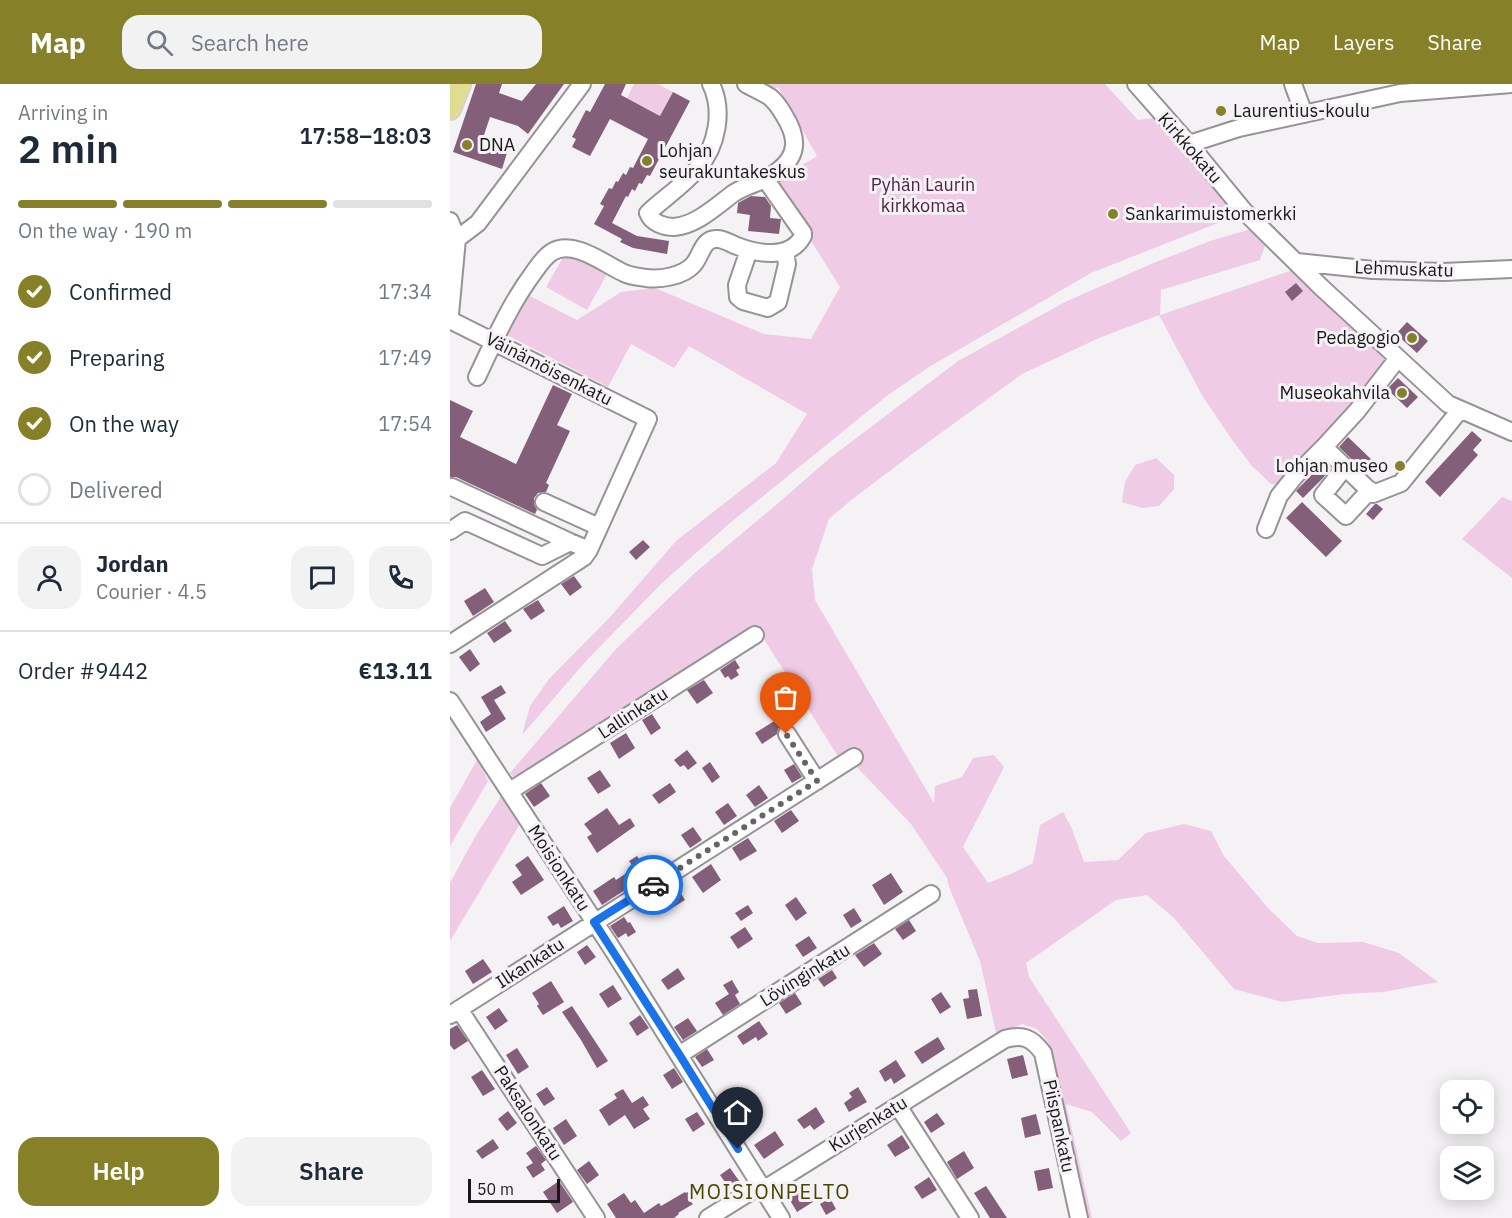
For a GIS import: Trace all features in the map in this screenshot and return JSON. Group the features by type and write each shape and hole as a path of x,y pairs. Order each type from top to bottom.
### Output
{"main road":[{"path":"450,109 460,84"}],"street":[{"path":"454,238 478,223 582,84"},
{"path":"711,84 718,112 717,128 708,155 690,177 648,213 652,221 662,225 673,227 688,223 735,193 765,180 788,162 795,142 792,128 778,105 746,84"},
{"name":"Kirkkokatu","path":"1136,84 1189,144 1244,212 1398,358 1448,404 1512,432"},
{"path":"1293,84 1304,114"},
{"path":"1189,144 1239,128 1400,89 1512,84"},
{"path":"477,376 525,284 543,260 562,248 570,248 609,264 624,273 645,278 661,278 677,275 693,265 706,242 715,239 764,253 794,248 803,236 803,232 765,180"},
{"path":"450,221 454,238 450,314"},
{"path":"749,250 737,285 738,297 743,301 768,308 778,302 787,264 784,251"},
{"name":"Lehmuskatu","path":"1297,262 1384,270 1443,272 1512,269"},
{"name":"Väinämöisenkatu","path":"450,320 648,419 599,527"},
{"path":"1266,529 1279,496 1357,411 1398,358"},
{"path":"1324,447 1373,494 1401,483 1460,410"},
{"path":"1345,467 1323,495 1346,516 1370,490"},
{"path":"452,487 589,550"},
{"path":"450,644 578,561 589,550 599,527 544,502"},
{"path":"450,531 465,521 542,556 570,542"},
{"name":"Lallinkatu","path":"510,792 755,635"},
{"name":"Moisionkatu","path":"450,701 679,1054 781,1218"},
{"path":"786,734 817,781"},
{"name":"Ilkankatu","path":"454,1012 854,758"},
{"name":"Lövinginkatu","path":"679,1054 931,894"},
{"name":"Paksalonkatu","path":"454,1012 596,1218"},
{"name":"Kurjenkatu","path":"708,1218 753,1190 771,1185 1005,1039 1017,1036 1030,1040"},
{"name":"Piispankatu","path":"1030,1040 1037,1044 1043,1053 1078,1218"},
{"path":"898,1106 970,1218"}],"green space":[{"path":"634,84 658,84 673,92 659,119 657,114 627,98"},
{"name":"Pyhän Laurin kirkkomaa","path":"756,84 1105,84 1138,120 1153,118 1238,215 1091,273 929,367 888,395 730,523 662,583 586,661 522,735 530,706 549,679 611,616 676,541 776,463 807,414 689,346 674,368 631,344 608,387 503,333 526,294 577,320 621,292 655,288 764,334 811,339 840,287 774,182 817,156 778,87 770,92"},
{"path":"1251,229 1261,236 1265,246 1260,260 1161,290 1160,315 1296,269 1388,359 1283,485 1271,484 1251,465 1233,441 1203,397 1159,315 1099,338 1022,374 916,451 829,519 812,569 815,600 934,803 935,786 962,777 973,758 994,755 1004,767 963,847 988,883 1033,863 1040,825 1063,812 1084,862 1118,860 1146,833 1184,824 1211,831 1224,856 1268,908 1297,936 1318,943 1363,942 1399,953 1438,982 1383,992 1344,994 1282,1002 1234,989 1174,918 1147,895 1116,900 1026,963 1029,977 1131,1133 1121,1141 1092,1112 1066,1104 1092,1218 1087,1218 1048,1042 1037,1029 1022,1024 997,1037 980,961 947,878 911,824 854,764 841,761 762,636 515,779 510,773 616,649 697,571 830,458 958,361 1065,302 1151,264 1210,241"},
{"path":"571,253 607,274 587,310 546,287 565,254"},
{"path":"1156,458 1174,475 1174,489 1159,506 1142,508 1122,502 1125,482 1135,465"},
{"path":"1502,497 1512,501 1512,578 1462,539"},
{"path":"478,758 488,781 450,846 450,808"},
{"path":"502,795 520,824 450,941 450,883 475,837"}],"building":[{"path":"476,84 502,84 499,93 522,101 536,84 564,84 528,134 518,126 490,117 481,144 507,153 502,169 453,152"},
{"name":"Lohjan seurakuntakeskus","path":"605,84 626,84 621,95 660,116 673,92 690,101 650,176 647,175 635,191 632,189 628,197 626,196 612,223 637,236 669,241 667,254 633,248 620,242 622,239 594,224 604,206 600,204 609,188 612,189 623,173 626,175 630,167 633,168 648,139 610,119 590,156 572,147 576,139 572,137 586,110 590,112"},
{"path":"751,196 765,197 771,206 770,218 781,219 779,234 748,231 750,215 737,213 738,203"},
{"path":"1296,283 1303,291 1292,301 1285,292"},
{"name":"Pedagogio","path":"1407,322 1428,341 1417,353 1396,334"},
{"name":"Museokahvila","path":"1398,378 1418,397 1407,408 1387,389"},
{"path":"553,385 572,394 557,425 570,431 546,483 549,485 546,492 538,493 534,498 537,510 535,514 456,477 450,477 450,400 473,411 460,437 516,464"},
{"path":"1472,431 1482,440 1473,450 1478,455 1440,497 1425,482"},
{"path":"1348,437 1374,462 1365,472 1339,447"},
{"path":"1324,462 1331,468 1303,498 1296,491"},
{"path":"1302,502 1342,541 1326,557 1286,518"},
{"path":"1375,504 1383,509 1373,520 1366,514"},
{"path":"643,540 650,547 636,560 629,552"},
{"path":"574,576 582,587 570,596 561,584"},
{"path":"485,588 494,602 473,616 464,601"},
{"path":"538,600 545,611 531,620 523,609"},
{"path":"505,621 512,631 494,643 487,633"},
{"path":"470,649 480,664 470,672 459,657"},
{"path":"735,660 740,668 736,670 739,675 731,680 728,676 725,678 720,670"},
{"path":"704,680 713,693 697,704 687,690"},
{"path":"501,685 506,693 494,700 506,719 486,732 480,722 491,714 481,697"},
{"path":"652,714 661,728 651,735 642,720"},
{"path":"779,718 783,724 777,734 762,744 755,733"},
{"path":"626,733 635,748 619,759 610,743"},
{"path":"687,750 697,763 688,770 684,765 680,767 674,760"},
{"path":"710,762 720,777 712,783 702,768"},
{"path":"794,764 802,777 792,783 784,770"},
{"path":"600,770 611,786 598,794 587,778"},
{"path":"541,783 550,796 534,807 525,794"},
{"path":"670,783 676,792 659,804 652,795"},
{"path":"759,785 768,798 755,807 746,795"},
{"path":"728,803 737,816 724,825 715,812"},
{"path":"607,808 619,825 630,818 635,826 597,853 587,837 592,834 584,824"},
{"path":"791,810 799,821 782,833 774,821"},
{"path":"693,827 702,840 690,848 681,835"},
{"path":"748,838 757,851 740,861 732,848"},
{"path":"528,856 544,880 521,895 512,882 522,875 515,865"},
{"path":"637,856 641,862 645,860 653,872 602,905 593,891 614,877 616,880 634,868 629,861"},
{"path":"711,864 721,880 703,893 692,877"},
{"path":"891,873 903,892 884,905 872,885"},
{"path":"675,884 685,900 664,913 654,898"},
{"path":"796,897 807,913 796,921 785,905"},
{"path":"748,905 753,913 741,921 735,913"},
{"path":"564,906 573,921 561,928 558,923 553,926 547,917"},
{"path":"854,908 862,921 851,928 843,915"},
{"path":"624,917 636,932 628,937 626,933 618,938 610,926"},
{"path":"909,920 916,931 903,940 895,929"},
{"path":"745,927 753,939 738,949 730,937"},
{"path":"809,936 817,948 803,957 795,945"},
{"path":"874,943 882,954 864,967 855,955"},
{"path":"587,945 596,957 585,965 577,952"},
{"path":"483,959 492,972 473,984 465,971"},
{"path":"678,968 685,979 668,990 661,980"},
{"path":"832,970 837,978 824,987 818,979"},
{"path":"732,980 739,992 735,995 740,1004 723,1015 715,1003 729,994 723,985"},
{"path":"551,981 564,1002 543,1015 532,993"},
{"path":"613,985 622,999 608,1008 599,994"},
{"path":"977,989 982,1016 967,1019 963,999 969,998 968,990"},
{"path":"941,992 951,1007 940,1014 931,999"},
{"path":"795,993 802,1004 786,1014 779,1003"},
{"path":"572,1006 608,1061 597,1068 562,1012"},
{"path":"499,1008 508,1021 495,1030 486,1017"},
{"path":"640,1015 649,1028 637,1036 629,1023"},
{"path":"688,1018 697,1031 683,1040 674,1027"},
{"path":"759,1021 768,1034 758,1041 756,1037 743,1045 737,1036"},
{"path":"457,1025 468,1041 454,1050 450,1045 450,1029"},
{"path":"938,1037 945,1049 922,1064 914,1052"},
{"path":"517,1048 529,1067 518,1074 506,1055"},
{"path":"707,1049 714,1060 702,1067 695,1057"},
{"path":"1023,1055 1028,1075 1012,1079 1007,1059"},
{"path":"896,1060 906,1076 894,1084 891,1078 885,1082 879,1071"},
{"path":"674,1068 683,1082 672,1089 663,1075"},
{"path":"482,1070 495,1089 483,1096 471,1077"},
{"path":"547,1087 555,1099 544,1106 536,1094"},
{"path":"858,1087 867,1102 849,1112 844,1103 852,1097 849,1093"},
{"path":"623,1089 632,1103 643,1096 649,1105 643,1109 650,1119 634,1129 625,1115 609,1126 599,1110 617,1098 614,1094"},
{"path":"816,1107 825,1122 814,1130 810,1125 804,1129 797,1120"},
{"path":"508,1111 517,1123 507,1131 498,1119"},
{"path":"697,1112 705,1124 693,1132 685,1119"},
{"path":"937,1113 945,1124 931,1133 924,1122"},
{"path":"1036,1114 1041,1134 1025,1138 1021,1118"},
{"path":"566,1119 577,1136 564,1145 553,1128"},
{"path":"775,1131 784,1145 764,1159 754,1145"},
{"path":"902,1135 910,1148 895,1157 887,1145"},
{"path":"493,1139 499,1148 482,1159 476,1151"},
{"path":"536,1146 546,1160 541,1164 545,1170 533,1178 526,1167 533,1163 526,1153"},
{"path":"964,1151 974,1168 957,1179 947,1162"},
{"path":"589,1161 599,1175 587,1184 577,1170"},
{"path":"730,1168 740,1182 730,1189 720,1175"},
{"path":"1049,1168 1053,1188 1038,1191 1034,1171"},
{"path":"929,1177 937,1190 922,1199 914,1187"},
{"path":"559,1181 573,1202 557,1213 543,1192"},
{"path":"806,1185 816,1200 797,1212 788,1197"},
{"path":"986,1186 1007,1218 990,1218 974,1193"},
{"path":"693,1189 698,1197 691,1202 693,1204 674,1218 616,1218 607,1204 624,1193 631,1203 635,1200 644,1213 659,1203 661,1206"},
{"path":"830,1198 836,1209 826,1215 820,1204"}],"way so far":[{"path":"653,885 817,781 786,734"}],"place":[{"name":"Laurentius-koulu","path":"1221,111"},
{"name":"DNA","path":"467,145"},
{"name":"Lohjan seurakuntakeskus","path":"647,161"},
{"name":"Sankarimuistomerkki","path":"1113,214"},
{"name":"Pedagogio","path":"1412,338"},
{"name":"Museokahvila","path":"1402,393"},
{"name":"Lohjan museo","path":"1400,466"}],"district":[{"name":"MOISIONPELTO","path":"770,1192"}],"route":[{"path":"653,885 594,922 738,1149"}]}
